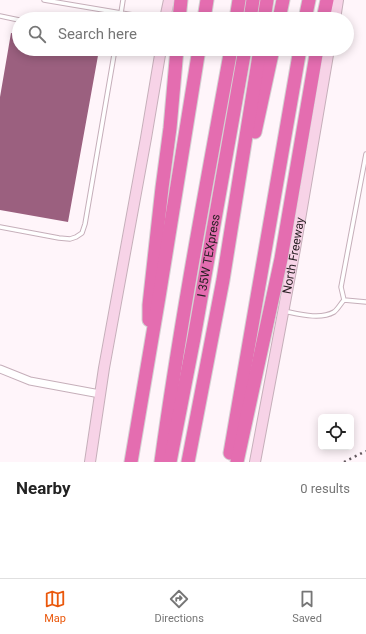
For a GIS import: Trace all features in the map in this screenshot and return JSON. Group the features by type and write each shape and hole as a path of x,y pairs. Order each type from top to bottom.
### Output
{"highway":[{"path":"180,12 181,0"},
{"path":"205,12 207,0"},
{"path":"237,12 239,0"},
{"path":"251,12 254,0"},
{"path":"265,12 268,0"},
{"path":"280,12 283,0"},
{"path":"306,12 309,0"},
{"path":"324,12 327,0"},
{"path":"150,351 149,305 170,128 176,56"},
{"path":"131,462 198,56"},
{"path":"161,462 176,358 230,56"},
{"name":"I 35W TEXpress","path":"170,462 194,338 244,56"},
{"name":"I 35W TEXpress","path":"188,462 223,280 259,56"},
{"path":"223,280 271,56"},
{"path":"234,457 299,56"},
{"path":"234,457 281,259 316,56"}],"main road":[{"path":"167,12 169,0"},
{"path":"335,12 338,0"},
{"path":"90,462 100,394 160,56"},
{"name":"North Freeway","path":"255,462 328,56"}],"street":[{"path":"0,369 30,380 100,394"}],"lane":[{"path":"44,0 115,12"},
{"path":"121,12 123,0"},
{"path":"0,16 12,19"},
{"path":"0,227 64,239 70,239 82,233 86,224 114,56"},
{"path":"344,300 341,287 366,154"},
{"path":"283,311 304,315 322,315 334,311 344,300"},
{"path":"344,300 366,302"}],"building":[{"path":"11,33 12,56 98,56 68,222 0,210 0,97"}],"railway":[{"path":"344,462 366,451"}]}
